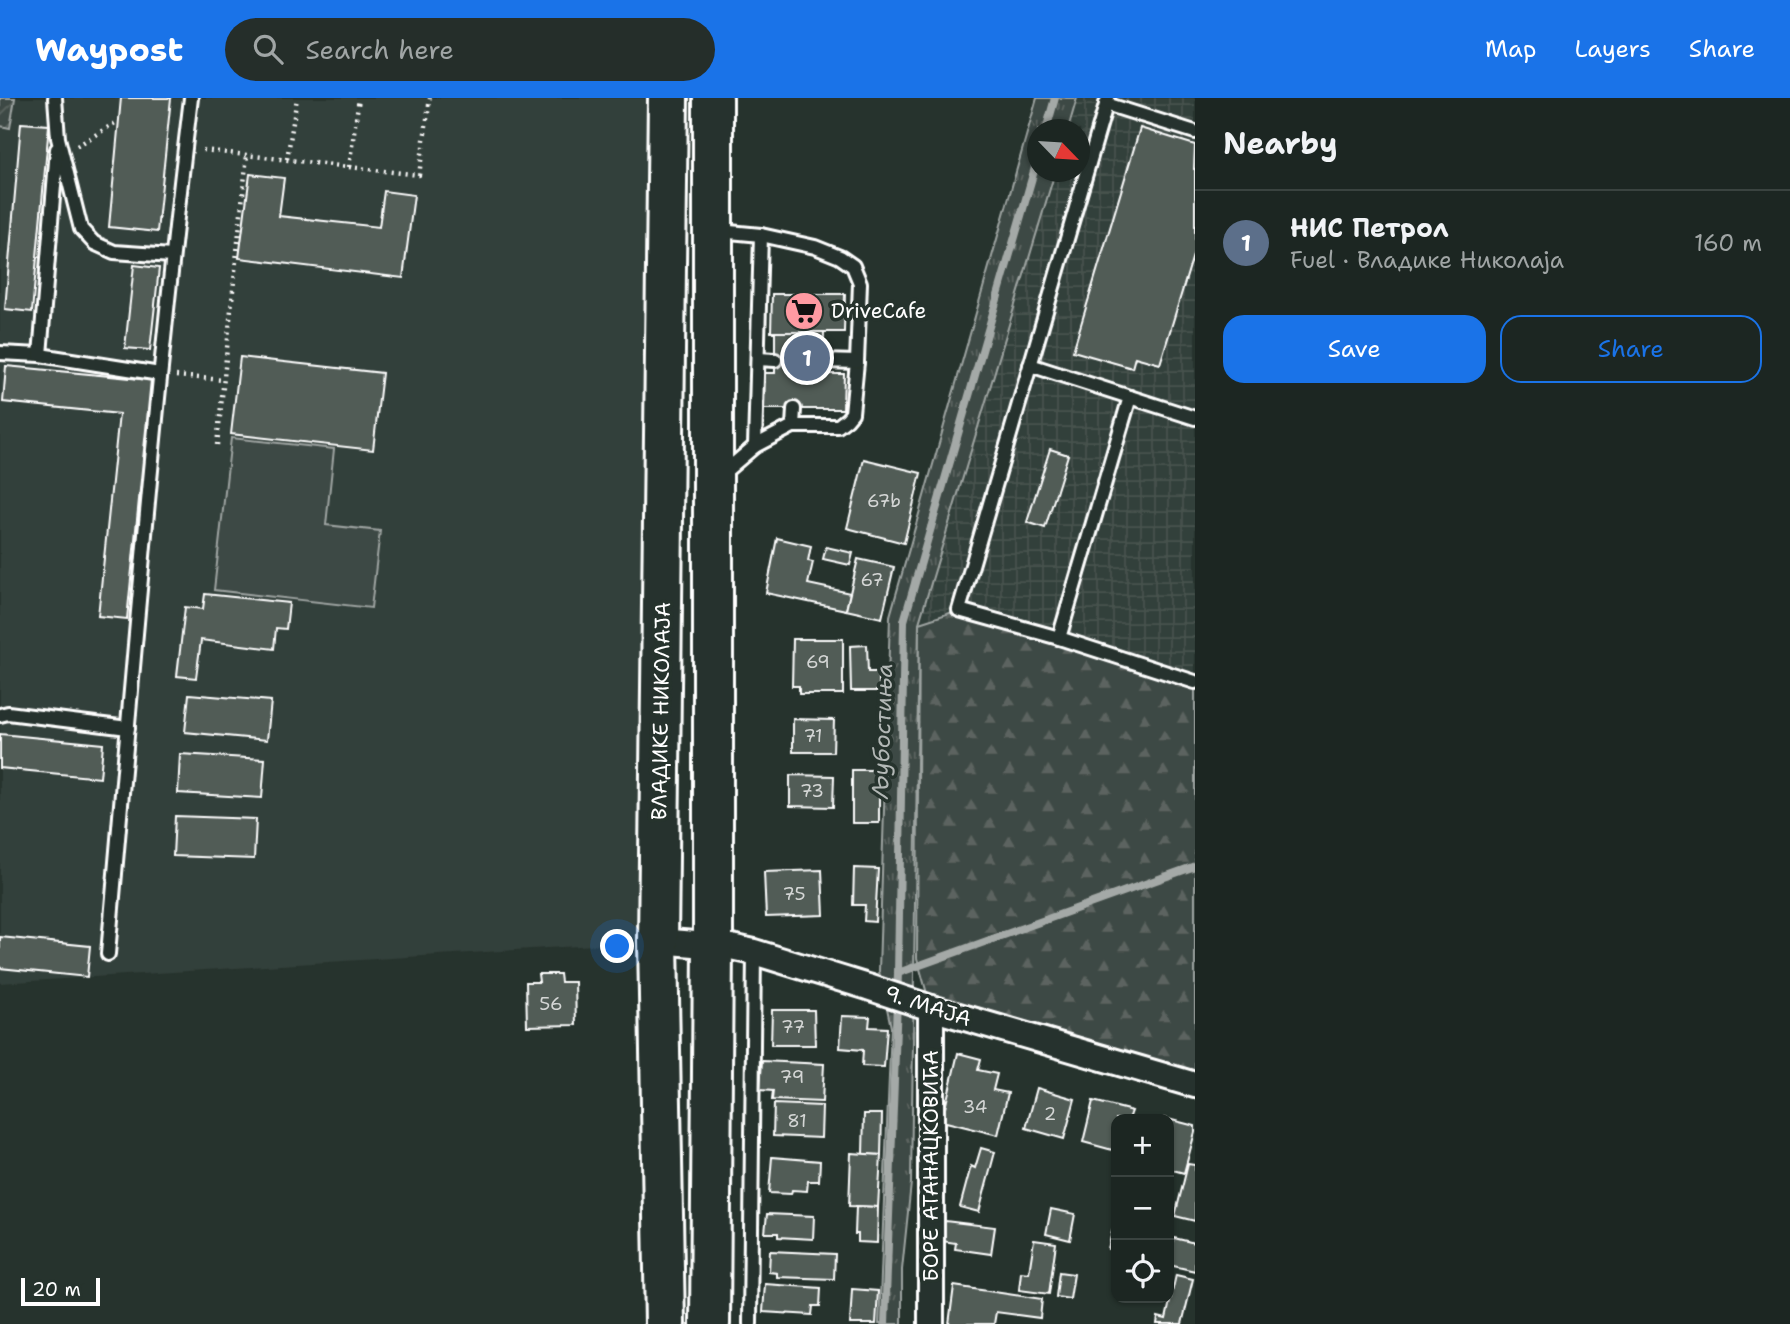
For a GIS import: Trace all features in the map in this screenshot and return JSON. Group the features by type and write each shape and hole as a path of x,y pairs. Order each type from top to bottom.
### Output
{"main road":[{"name":"ВЛАДИКЕ НИКОЛАЈА","path":"665,1324 658,941 668,98"},
{"path":"710,1324 713,98"}],"street":[{"name":"9. МАЈА","path":"658,941 731,947 754,952 931,1009 1195,1085"},
{"name":"БОРЕ АТАНАЦКОВИЋА","path":"931,1009 931,1324"}],"lane":[{"path":"55,98 58,138 81,229 93,243 114,252 172,256"},
{"path":"108,954 160,374 191,98"},
{"path":"1195,132 1107,101 959,610 1059,638 1195,682"},
{"path":"40,355 58,138"},
{"path":"712,230 761,235 815,247 840,257 853,266 860,283 852,413 838,426 793,426 755,446 713,482"},
{"path":"755,446 761,235"},
{"path":"0,353 40,355 160,374"},
{"path":"758,359 775,360"},
{"path":"824,361 857,362"},
{"path":"1030,365 1195,418"},
{"path":"1059,638 1130,397"},
{"path":"793,426 794,409"},
{"path":"0,715 8,713 128,728"},
{"path":"750,1324 754,952"}],"path":[{"path":"287,159 297,98"},
{"path":"349,167 359,98"},
{"path":"185,148 419,175 430,98"},
{"path":"62,155 115,123"},
{"path":"217,445 247,155"},
{"path":"160,374 224,380"}],"shaded area":[{"path":"0,98 668,98 658,941 0,983"},
{"path":"1055,98 1195,98 1195,1085 917,958 918,623 1035,182 1090,182 1090,119 1049,119"}],"green space":[{"path":"0,98 15,98 10,128 0,126"},
{"path":"1037,98 1077,98 1071,119 1031,119"},
{"path":"1027,133 1027,182 1052,182 919,623 911,1183 902,1270 902,1324 879,1324 891,1027 879,971 890,616"},
{"path":"231,438 334,449 326,525 380,531 371,608 214,590"},
{"path":"959,610 1195,682 1195,1085 931,1008 917,958 919,623"}],"building":[{"path":"121,98 171,98 157,232 109,227"},
{"path":"21,123 49,125 32,312 5,309"},
{"path":"1140,128 1195,145 1195,249 1160,364 1135,357 1132,368 1073,351"},
{"path":"250,174 284,178 279,216 379,227 384,191 414,195 403,278 239,258"},
{"path":"134,265 159,268 150,350 125,348"},
{"path":"772,294 845,294 844,332 771,332"},
{"path":"775,332 824,332 823,374 844,374 843,409 761,409 761,373 775,373"},
{"path":"240,357 382,373 373,450 231,434"},
{"path":"6,366 151,380 127,619 98,616 119,414 3,402"},
{"path":"1050,449 1068,455 1045,528 1027,522"},
{"path":"864,459 921,473 904,543 847,528"},
{"path":"777,538 811,546 808,561 813,562 808,584 850,593 846,610 766,593"},
{"path":"826,547 853,553 850,565 823,559"},
{"path":"858,559 894,567 882,618 846,610"},
{"path":"205,594 289,603 286,629 276,628 274,649 201,640 196,678 177,676 185,607 203,609"},
{"path":"793,639 843,639 843,694 799,694 799,686 792,686"},
{"path":"867,645 868,672 879,672 879,691 851,691 850,646"},
{"path":"189,694 271,701 267,740 185,732"},
{"path":"793,719 834,720 833,752 793,752"},
{"path":"0,734 103,744 100,778 0,768"},
{"path":"180,754 265,759 262,798 178,793"},
{"path":"852,770 879,770 879,823 852,823"},
{"path":"790,775 834,776 833,807 790,806"},
{"path":"175,816 256,819 254,859 173,856"},
{"path":"854,868 878,869 875,922 864,921 865,905 853,905"},
{"path":"822,870 824,915 766,917 764,872"},
{"path":"0,937 90,946 87,977 0,968"},
{"path":"538,974 560,974 561,982 575,982 576,1025 527,1026 526,982 539,982"},
{"path":"772,1010 814,1010 815,1045 771,1045"},
{"path":"842,1016 870,1017 869,1027 887,1028 884,1067 862,1066 863,1050 840,1048"},
{"path":"958,1053 981,1059 978,1070 997,1074 993,1090 1008,1093 998,1135 942,1121"},
{"path":"762,1061 824,1064 822,1102 772,1100 773,1091 760,1090"},
{"path":"1037,1088 1075,1099 1064,1139 1026,1128"},
{"path":"1093,1101 1132,1111 1131,1114 1111,1114 1111,1150 1083,1142"},
{"path":"774,1104 822,1106 821,1138 773,1136"},
{"path":"864,1114 882,1114 881,1155 863,1154"},
{"path":"1174,1120 1195,1126 1184,1173 1174,1170"},
{"path":"981,1148 995,1152 979,1212 960,1207 971,1166 975,1168"},
{"path":"851,1153 881,1155 878,1207 849,1206"},
{"path":"772,1157 820,1161 819,1181 808,1181 807,1191 792,1190 791,1194 769,1193"},
{"path":"1188,1164 1195,1165 1195,1221 1175,1216"},
{"path":"856,1206 878,1207 877,1243 858,1242 858,1234 855,1234"},
{"path":"1051,1209 1075,1214 1070,1240 1046,1234"},
{"path":"767,1214 814,1216 813,1239 778,1237 778,1233 765,1233"},
{"path":"945,1221 995,1227 991,1254 955,1249 956,1243 942,1241"},
{"path":"1174,1238 1195,1243 1195,1271 1174,1266"},
{"path":"1034,1240 1056,1243 1049,1294 1019,1290 1021,1272 1029,1273"},
{"path":"770,1251 835,1254 834,1279 777,1277 777,1273 769,1272"},
{"path":"1059,1272 1074,1274 1070,1299 1056,1297"},
{"path":"1176,1275 1193,1279 1182,1324 1157,1324 1158,1317 1166,1319 1170,1303 1174,1303"},
{"path":"765,1284 821,1288 820,1306 813,1306 812,1315 763,1312"},
{"path":"954,1286 1042,1299 1040,1318 996,1312 994,1324 949,1324"},
{"path":"852,1289 878,1291 876,1324 850,1324"}],"waterway":[{"name":"Љубостиња","path":"1049,119 1055,98"},
{"name":"Љубостиња","path":"885,1324 898,973 904,621 1031,182"},
{"path":"898,973 1195,866"}],"place":[{"name":"DriveCafe","path":"804,311"},
{"name":"НИС Петрол","path":"807,358"}]}
